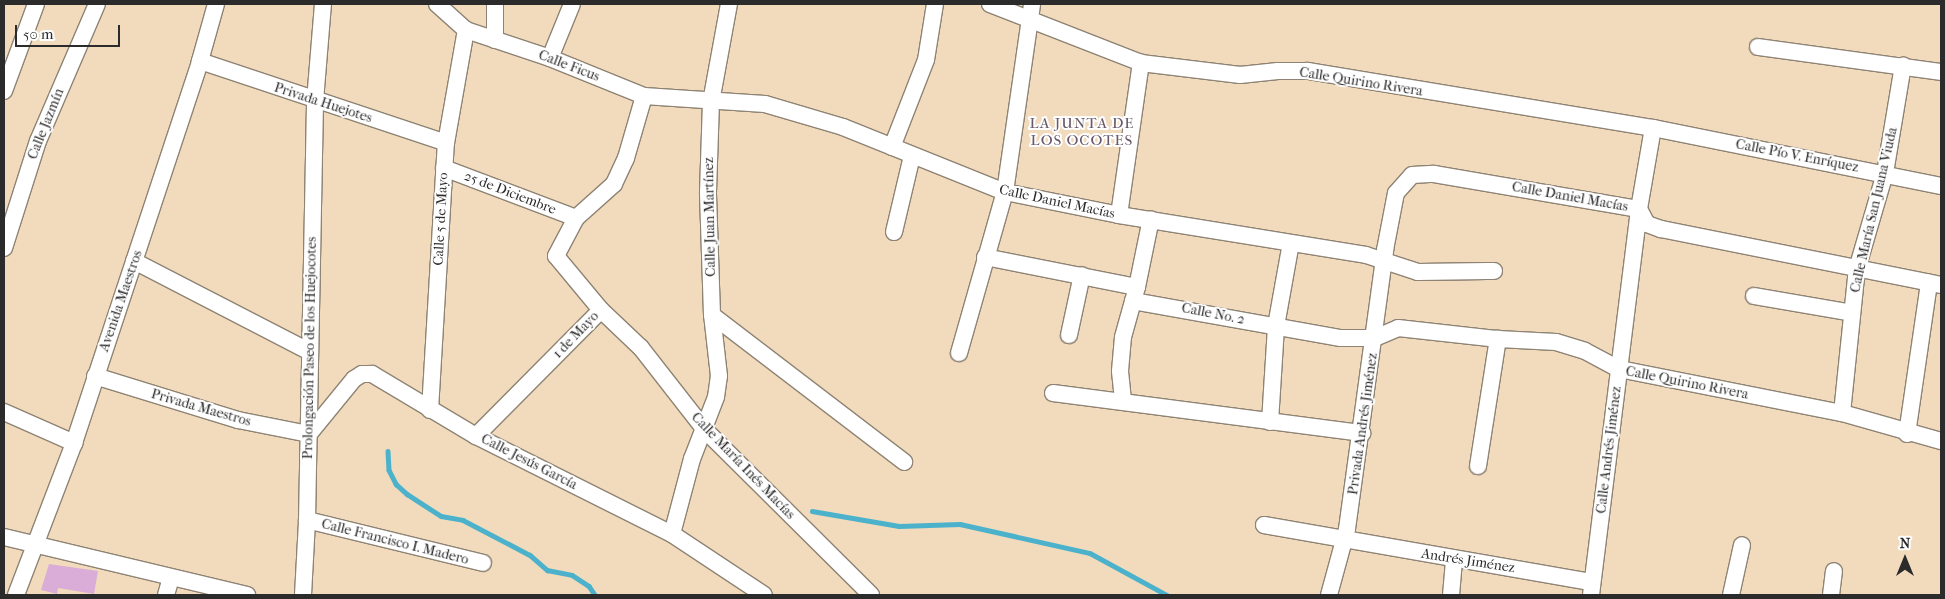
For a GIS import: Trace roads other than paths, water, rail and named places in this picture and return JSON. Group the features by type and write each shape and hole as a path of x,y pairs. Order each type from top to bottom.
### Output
{"street":[{"path":"4,90 36,4"},
{"name":"Calle Jazmín","path":"4,248 38,141 97,4"},
{"name":"Avenida Maestros","path":"16,595 74,443 200,61 216,4"},
{"name":"Prolongación Paseo de los Huejocotes","path":"302,595 307,520 315,101 323,4"},
{"name":"Calle Ficus","path":"437,4 466,30 550,58 644,96 711,102"},
{"path":"495,4 495,40"},
{"path":"550,58 572,4"},
{"name":"Calle Juan Martínez","path":"672,534 692,459 716,397 719,376 712,315 708,192 711,102 729,4"},
{"path":"892,147 926,60 935,4"},
{"name":"Calle Quirino Rivera","path":"990,4 1141,64 1240,75 1278,70 1308,72 1653,128"},
{"path":"960,354 985,257 1005,192 1032,4"},
{"name":"Calle 5 de Mayo","path":"430,410 446,143 466,30"},
{"path":"1758,47 1941,72"},
{"name":"Privada Huejotes","path":"200,61 315,101 446,143"},
{"path":"1119,215 1141,64"},
{"name":"Calle María San Juana Viuda","path":"1842,413 1858,269 1884,173 1903,66"},
{"name":"1 de Mayo","path":"476,436 601,310 556,256 576,218 614,184 626,158 644,96"},
{"name":"Calle Daniel Macías","path":"711,102 765,104 843,127 1005,192 1119,215 1366,255 1385,256 1396,193 1412,175 1434,174 1639,209 1647,224 1661,229 1935,284"},
{"name":"Calle Pío V. Enríquez","path":"1653,128 1941,186"},
{"name":"Calle Andrés Jiménez","path":"1592,589 1639,209 1653,128"},
{"path":"894,232 912,156"},
{"name":"25 de Diciembre","path":"444,168 576,218"},
{"path":"1123,400 1120,371 1122,346 1151,219"},
{"path":"1270,422 1276,326 1291,243"},
{"path":"1385,256 1418,272 1494,271"},
{"name":"Privada Andrés Jiménez","path":"1329,595 1344,541 1362,434 1376,338 1385,256"},
{"name":"Calle No. 2","path":"985,257 1082,275 1135,294 1276,326 1341,338 1376,338"},
{"path":"134,261 310,352"},
{"path":"1069,335 1082,275"},
{"path":"1907,434 1935,284"},
{"path":"1754,296 1852,313"},
{"name":"Calle María Inés Macías","path":"601,310 641,348 704,430 871,595"},
{"path":"712,315 904,462"},
{"name":"Calle Quirino Rivera","path":"1376,338 1398,328 1498,340 1556,342 1585,351 1619,369 1842,413 1907,434 1941,441"},
{"path":"1478,466 1498,340"},
{"name":"Calle Jesús García","path":"309,434 354,379 362,374 372,374 476,436 672,534 764,595"},
{"name":"Privada Maestros","path":"95,376 238,420 309,434"},
{"path":"1052,393 1123,400 1362,434"},
{"path":"4,412 74,443"},
{"name":"Calle Francisco I. Madero","path":"307,520 484,563"},
{"name":"Andrés Jiménez","path":"1264,525 1344,541 1454,559 1592,589"},
{"path":"4,537 247,595"},
{"path":"1731,595 1742,545"},
{"path":"1451,595 1454,559"},
{"path":"1830,595 1834,571"},
{"path":"166,595 171,578"}],"waterway":[{"path":"388,451 389,470 396,484 407,494 441,516 463,520 530,555 547,570 572,575 589,586 595,595"},
{"path":"812,511 899,526 960,524 1090,553 1167,595"}],"district":[{"name":"LA JUNTA DE LOS OCOTES","path":"1082,132"}]}
